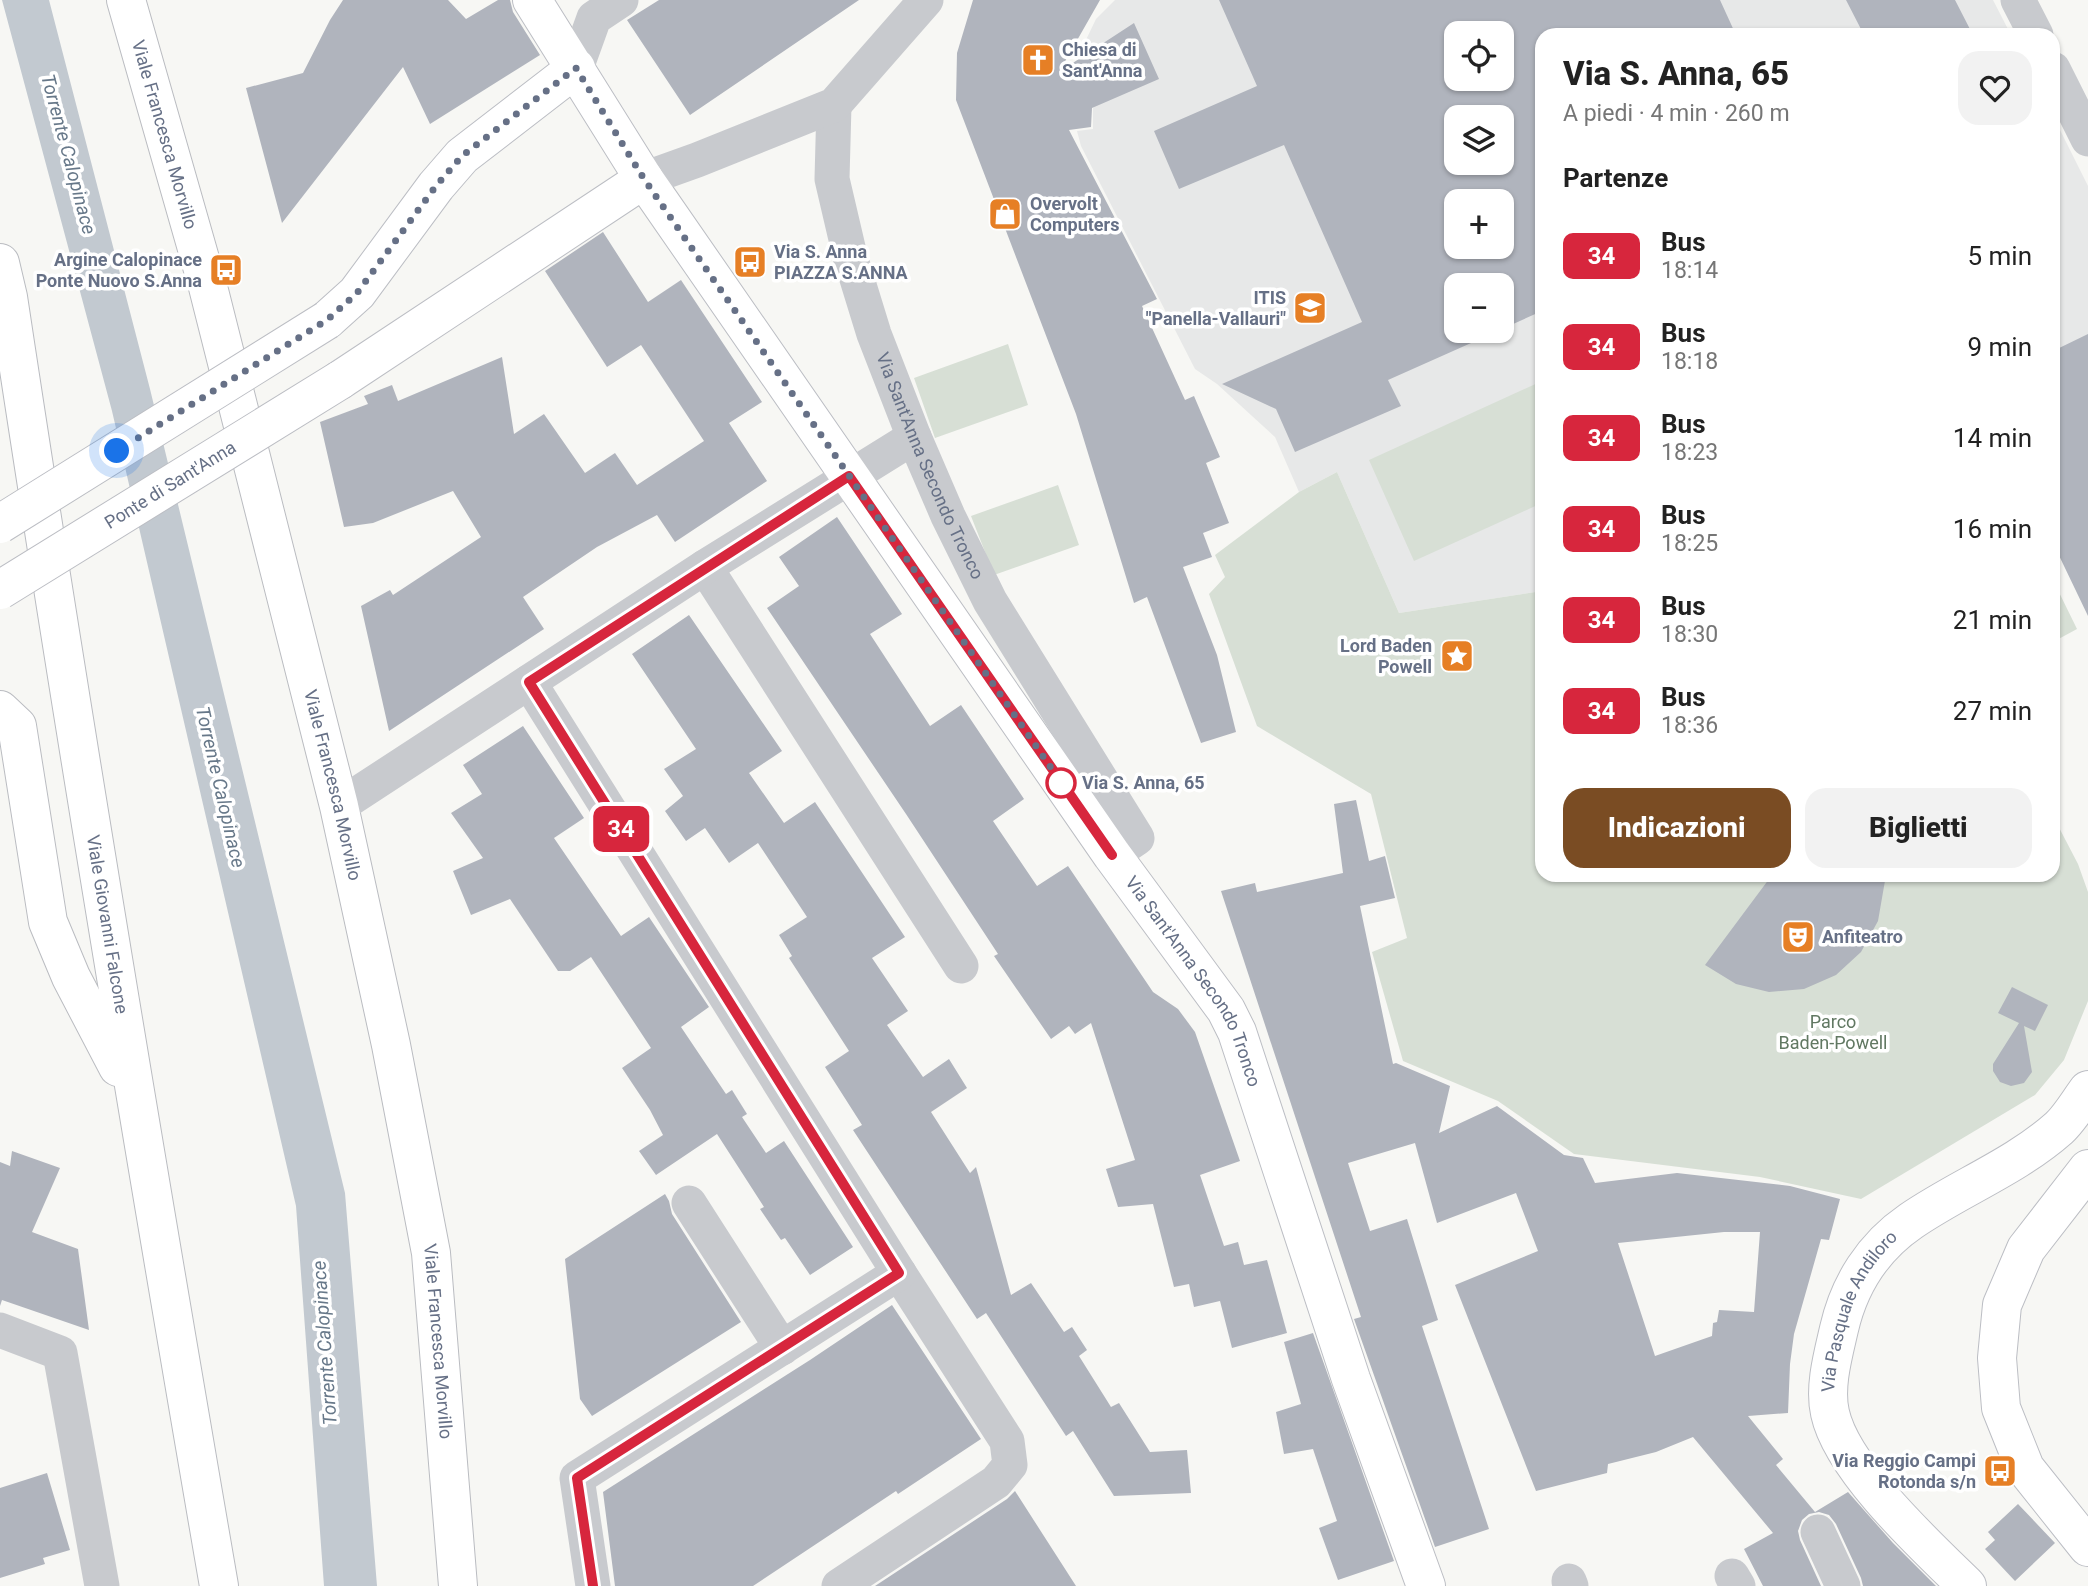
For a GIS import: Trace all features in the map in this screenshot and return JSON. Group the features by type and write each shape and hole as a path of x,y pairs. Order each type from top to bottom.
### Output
{"street":[{"name":"Viale Francesca Morvillo","path":"126,0 208,287 339,806 391,1045 431,1252 458,1586"},
{"path":"532,0 644,179 1112,855"},
{"path":"0,524 327,320 357,293 436,186 462,156 576,68 594,18 621,0"},
{"path":"644,179 834,106 926,0"},
{"path":"2018,0 2032,28"},
{"path":"2060,83 2088,139"},
{"name":"Via Sant'Anna Secondo Tronco","path":"834,106 832,179 838,205 874,334 914,437 948,516 990,601 1137,838 1112,855 1213,991 1237,1032 1351,1380 1426,1586"},
{"name":"Ponte di Sant'Anna","path":"0,590 340,380 644,179"},
{"name":"Viale Giovanni Falcone","path":"0,263 8,297 57,622 134,1096 219,1586"},
{"path":"339,806 705,567 914,437"},
{"path":"705,567 961,966"},
{"path":"529,682 1007,1441 1010,1465 996,1482 839,1586"},
{"path":"0,710 17,726 48,922 71,977 134,1096"},
{"name":"Via Pasquale Andiloro","path":"1967,1586 1925,1545 1868,1481 1836,1434 1829,1410 1833,1352 1852,1290 1865,1264 1885,1242 1909,1222 2021,1157 2061,1126 2088,1090"},
{"path":"2088,1169 2026,1249 2002,1305 1997,1358 2001,1408 2025,1468 2088,1546"},
{"path":"689,1203 782,1348"},
{"path":"593,1586 577,1478 899,1273"},
{"path":"0,1330 60,1353 102,1586"},
{"path":"1818,1532 1843,1586"}],"shaded area":[{"name":"ITIS \"Panella-Vallauri\"","path":"1115,0 1993,0 2007,28 1535,28 1535,592 1399,613 1337,472 1299,492 1275,437 1217,384 1195,369 1081,146 1077,131 1093,129 1093,108 1107,93 1099,61 1084,44 1096,19"},
{"path":"2060,130 2088,186 2088,468 2060,482"}],"green space":[{"path":"1008,344 1028,405 935,438 914,378"},
{"path":"1535,384 1535,506 1414,561 1369,460"},
{"name":"Parco Baden-Powell","path":"1337,472 1399,613 1535,592 1535,882 2060,882 2060,829 2078,864 2088,892 2088,1001 2064,1060 2035,1095 1861,1199 1760,1177 1574,1154 1498,1101 1403,1061 1372,952 1407,938 1371,794 1257,726 1209,594 1225,577 1215,555 1299,492"},
{"path":"1058,485 1079,545 994,575 971,516"},
{"path":"2060,594 2077,629 2060,638"}],"water":[{"name":"Torrente Calopinace","path":"2,0 49,0 150,389 345,1193 377,1586 324,1586 296,1206 112,411"}],"building":[{"path":"343,0 448,0 466,19 498,0 510,0 513,12 540,55 430,124 403,67 282,223 246,88 303,73"},
{"path":"659,0 859,0 690,115 627,20"},
{"path":"973,0 1100,0 1059,72 1134,23 1159,79 1092,108 1091,127 1069,130 1157,299 1142,306 1185,400 1194,396 1220,457 1206,463 1229,523 1203,533 1212,557 1183,567 1217,655 1236,732 1201,743 1147,597 1134,603 1076,414 956,100 957,53"},
{"path":"1219,0 1720,0 1733,28 1535,28 1535,314 1514,324 1514,273 1444,273 1444,343 1471,343 1388,380 1401,406 1295,452 1276,409 1222,384 1362,322 1284,145 1179,189 1154,131 1257,86"},
{"path":"1846,0 1955,0 1969,28 1860,28"},
{"path":"603,232 648,302 681,280 762,402 729,423 767,481 675,542 657,515 597,547 523,597 544,629 389,731 361,606 390,590 393,595 481,537 453,491 373,523 344,527 320,422 368,404 364,396 392,385 398,401 502,357 514,434 544,414 585,473 615,453 637,485 704,441 641,345 607,367 545,271"},
{"path":"2088,334 2088,616 2060,558 2060,348"},
{"path":"837,517 902,614 870,634 930,726 961,705 1024,799 993,821 1037,886 1068,866 1153,992 1178,1009 1195,1032 1240,1161 1200,1175 1224,1246 1238,1242 1244,1265 1267,1260 1287,1333 1232,1348 1220,1301 1194,1307 1189,1284 1174,1287 1153,1204 1118,1207 1106,1169 1135,1160 1091,1023 1075,1034 1069,1026 1051,1039 994,956 998,954 906,814 767,608 799,586 779,557"},
{"path":"689,615 782,751 749,773 784,823 815,802 905,937 872,958 908,1011 887,1025 923,1077 949,1059 967,1088 931,1112 970,1173 976,1167 1011,1295 1031,1283 1064,1332 1072,1327 1087,1350 1079,1356 1111,1407 1119,1403 1150,1452 1187,1450 1191,1493 1114,1496 1073,1431 1066,1436 986,1313 977,1319 853,1130 862,1125 825,1067 849,1051 789,958 792,956 779,935 807,917 758,843 729,863 705,828 686,841 665,811 683,796 664,769 696,749 632,654"},
{"path":"523,726 584,818 554,838 621,936 649,917 709,1007 681,1027 726,1094 732,1090 747,1114 742,1117 766,1153 784,1141 853,1247 810,1275 785,1238 781,1240 760,1209 764,1207 717,1134 656,1175 639,1151 663,1135 622,1068 651,1048 591,957 570,971 558,971 510,899 471,915 453,871 483,858 451,813 482,794 463,765"},
{"path":"1356,800 1369,861 1385,856 1395,898 1360,906 1393,1064 1450,1086 1439,1133 1497,1106 1564,1155 1583,1158 1595,1183 1677,1173 1790,1186 1840,1199 1829,1240 1821,1239 1794,1334 1788,1413 1748,1416 1783,1459 1776,1465 1815,1512 1848,1492 1936,1586 1863,1586 1836,1524 1829,1515 1819,1512 1809,1514 1802,1520 1798,1531 1821,1586 1763,1586 1744,1549 1773,1533 1693,1437 1656,1452 1608,1464 1607,1473 1536,1491 1455,1285 1538,1251 1516,1193 1437,1223 1415,1143 1348,1163 1370,1231 1407,1219 1438,1320 1422,1326 1489,1529 1435,1547 1354,1319 1361,1317 1221,891 1255,883 1257,892 1343,873 1334,804","holes":["1724,1232 1760,1232 1754,1312 1719,1310 1717,1322 1713,1323 1712,1336 1655,1356 1618,1243"]},
{"name":"Anfiteatro","path":"1767,882 1885,882 1878,921 1861,952 1836,975 1804,989 1769,992 1736,984 1705,965"},
{"path":"2012,987 2048,1005 2035,1031 2024,1026 2032,1072 2024,1083 2011,1086 2000,1082 1993,1071 1993,1064 2019,1023 1998,1013"},
{"path":"12,1151 60,1168 32,1232 78,1249 89,1330 2,1300 0,1306 0,1162 10,1166"},
{"path":"665,1194 672,1214 741,1322 592,1416 580,1399 565,1259"},
{"path":"892,1305 981,1439 898,1494 896,1491 753,1586 615,1586 603,1492"},
{"path":"1313,1333 1394,1561 1338,1580 1319,1528 1337,1521 1313,1449 1284,1454 1276,1412 1301,1404 1284,1342"},
{"path":"47,1473 70,1550 43,1558 45,1564 0,1578 0,1488"},
{"path":"1015,1491 1076,1586 875,1586 1007,1499"},
{"path":"2018,1504 2055,1543 2015,1581 1985,1549 1995,1540 1988,1532"}],"bus line":[{"name":"34","path":"593,1586 577,1478 899,1273 529,682 849,476 1112,855"}],"place":[{"name":"Chiesa di Sant'Anna","path":"1038,60"},
{"name":"Overvolt Computers","path":"1005,214"},
{"name":"Via S. Anna PIAZZA S.ANNA","path":"750,262"},
{"name":"Argine Calopinace Ponte Nuovo S.Anna","path":"226,270"},
{"name":"ITIS \"Panella-Vallauri\"","path":"1310,308"},
{"name":"Lord Baden Powell","path":"1457,656"},
{"name":"Via S. Anna, 65","path":"1061,783"},
{"name":"Anfiteatro","path":"1798,937"},
{"name":"Via Reggio Campi Rotonda s/n","path":"2000,1471"}],"route":[{"path":"117,451 327,320 357,293 436,186 462,156 576,68 644,179 1065,788 1061,783"}]}
